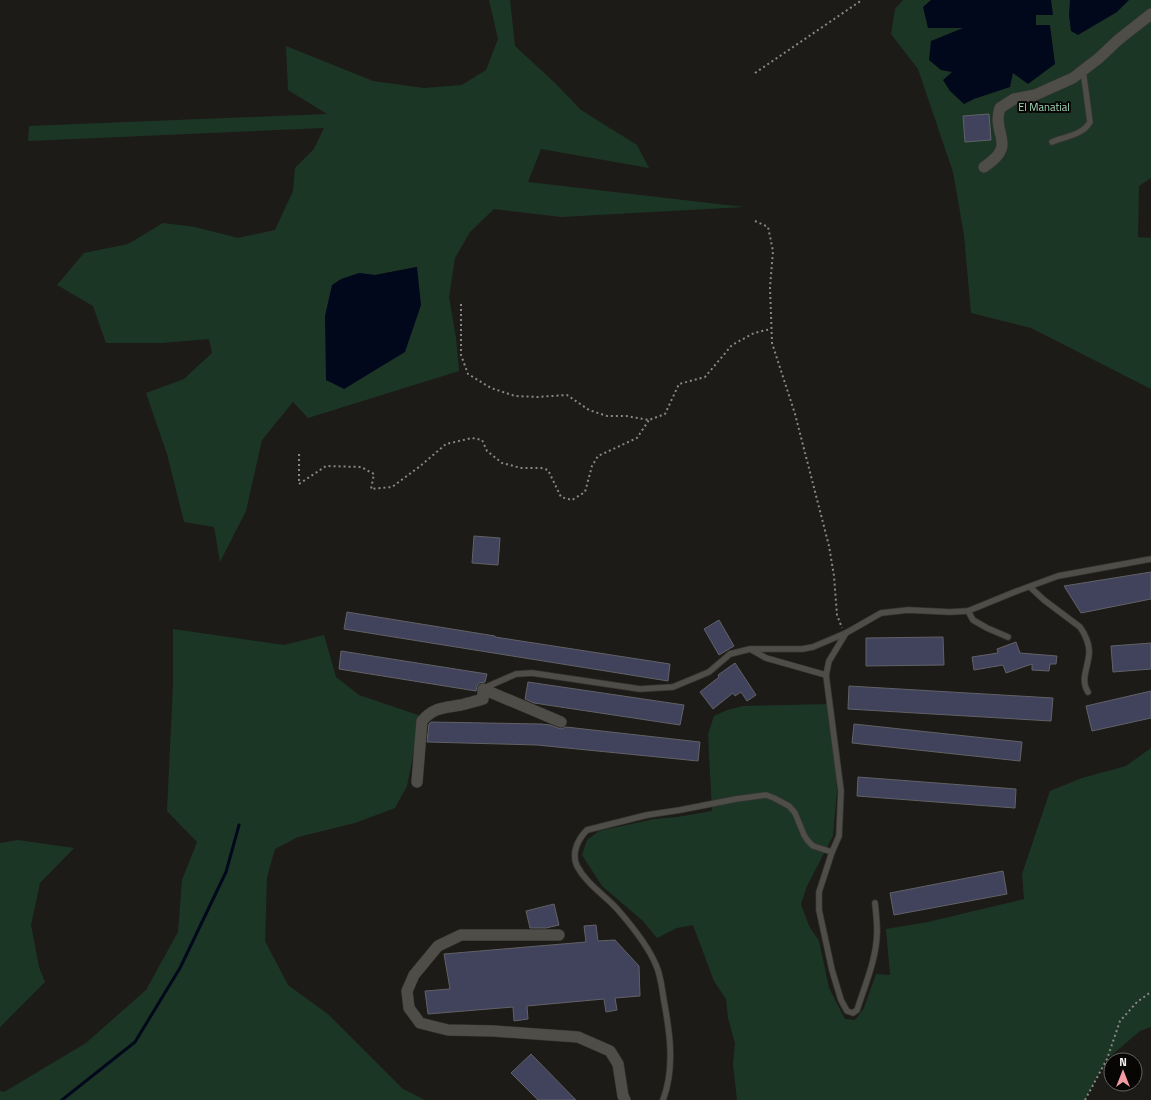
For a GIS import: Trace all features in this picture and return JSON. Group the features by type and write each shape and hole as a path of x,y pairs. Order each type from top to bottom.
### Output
{"street":[{"path":"984,167 995,160 1003,143 998,122 1000,108 1014,99 1035,95 1073,78 1151,14"},
{"path":"417,782 422,721 435,710 447,706 469,703 483,699 483,689 561,722"},
{"path":"559,935 461,935 438,946 414,975 407,991 410,1008 420,1023 448,1030 494,1031 578,1037 610,1051 618,1064 625,1100"}],"lane":[{"path":"1052,142 1081,131 1087,127 1090,122 1083,69"},
{"path":"483,689 516,674 532,673 640,689 673,687 709,672 730,654 750,649 813,647 846,633 881,613 908,610 950,612 968,611 1058,576 1151,559"},
{"path":"1030,587 1044,600 1080,627 1084,632 1089,653 1084,683 1088,692"},
{"path":"968,611 973,620 1008,637"},
{"path":"846,633 829,661 826,675 841,791 839,836 832,852 819,892 819,910 832,970 841,1000 847,1011 853,1013 857,1010 870,972 876,946 877,932 875,903"},
{"path":"750,649 766,658 826,675"},
{"path":"664,1100 671,1052 661,984 656,965 631,926 617,909 590,885 577,865 575,853 577,843 582,835 587,830 647,814 680,810 736,799 766,796 774,798 789,806 795,813 808,841 814,846 832,852"}],"path":[{"path":"755,73 862,0"},
{"path":"755,221 768,227 773,251 770,287 772,343 795,414 829,546 834,576 837,615 840,625 846,633"},
{"path":"461,304 461,355 468,374 491,388 515,396 537,397 567,395 589,410 607,416 626,416 648,420 665,414 679,384 704,377 732,345 754,333 772,329"},
{"path":"299,454 299,484 326,466 361,467 374,474 371,489 392,487 446,444 472,438 482,440 487,451 502,463 521,468 541,468 548,470 561,497 572,500 585,492 592,466 598,456 637,438 648,420"},
{"path":"1085,1100 1107,1059 1120,1021 1137,1002 1151,992"}],"green space":[{"path":"489,0 510,0 515,46 555,83 581,110 637,145 649,168 541,149 528,182 744,207 561,217 494,209 470,232 455,258 449,297 456,338 459,371 308,418 293,402 262,440 246,511 220,562 214,527 184,522 167,454 146,393 184,379 212,353 209,339 161,343 106,343 93,306 57,285 84,253 128,244 163,223 195,227 238,238 275,230 293,191 295,168 314,149 324,128 28,141 29,126 327,114 288,90 286,46 373,81 424,88 462,85 486,70 498,39","holes":["416,267 367,374 344,389 359,273 375,275"]},
{"name":"El Manatial","path":"903,0 1151,0 1151,178 1139,186 1138,237 1151,238 1151,389 1031,328 971,313 964,235 953,172 918,69 891,34 895,9"},
{"path":"173,629 284,645 324,635 336,677 359,695 421,716 407,786 395,808 355,823 298,837 275,849 267,877 265,941 288,985 329,1015 403,1089 425,1100 0,1100 0,1091 4,1092 86,1043 146,990 178,932 182,880 197,842 167,811 173,685"},
{"path":"830,704 837,791 833,836 807,886 801,904 809,926 819,941 829,988 845,1019 855,1020 864,1008 876,974 890,975 886,929 928,922 1024,899 1022,874 1050,791 1082,778 1126,766 1151,748 1151,1027 1140,1031 1115,1052 1103,1052 1103,1066 1085,1100 737,1100 733,1064 735,1043 728,1018 726,999 714,981 693,925 677,928 657,938 643,921 602,886 582,855 587,840 599,831 654,819 712,811 708,734 714,716 727,710 743,706"},
{"path":"18,840 74,848 40,883 31,925 39,967 45,982 0,1028 0,843"}],"water":[{"path":"931,0 1051,0 1053,15 1036,15 1036,25 1050,25 1055,64 1028,84 1013,73 1010,87 974,99 964,104 950,91 943,80 952,72 941,70 929,60 931,41 963,28 928,28 923,7"},
{"path":"1070,0 1129,0 1117,12 1078,35 1071,31 1069,15"},
{"path":"417,267 421,305 405,352 344,389 326,380 325,316 332,285 341,279 359,273 375,275"}],"building":[{"path":"989,114 991,140 965,142 963,116"},
{"path":"474,536 500,538 498,565 472,563"},
{"path":"1151,572 1151,599 1081,613 1064,586"},
{"path":"347,612 670,664 668,681 344,629"},
{"path":"719,620 734,646 719,655 704,629"},
{"path":"943,637 944,665 866,666 866,638"},
{"path":"1016,642 1020,653 1057,656 1056,664 1050,664 1049,671 1032,670 1032,664 1006,673 1003,665 974,670 972,657 998,653 997,649"},
{"path":"1151,643 1151,669 1113,672 1111,646"},
{"path":"341,651 487,674 485,682 479,683 476,691 339,669"},
{"path":"735,663 756,695 747,701 741,692 735,696 733,693 713,709 700,692 719,677 718,675"},
{"path":"528,682 684,705 680,725 534,703 525,699"},
{"path":"849,686 1053,698 1051,721 848,709"},
{"path":"1151,691 1151,718 1092,731 1086,706"},
{"path":"431,722 541,724 550,725 561,729 566,727 700,742 698,761 537,745 427,742 429,724"},
{"path":"854,724 1022,742 1020,761 852,743"},
{"path":"858,777 1016,789 1015,808 857,796"},
{"path":"1003,871 1007,894 894,915 890,893"},
{"path":"554,904 559,925 546,928 530,928 526,911"},
{"path":"596,925 598,941 615,940 639,966 640,996 615,998 617,1010 606,1012 604,999 527,1006 528,1019 514,1021 513,1007 428,1014 425,991 450,989 444,954 586,942 584,926"},
{"path":"531,1054 576,1100 538,1100 511,1073"}],"waterway":[{"path":"62,1100 135,1042 180,968 226,872 239,825"}]}
